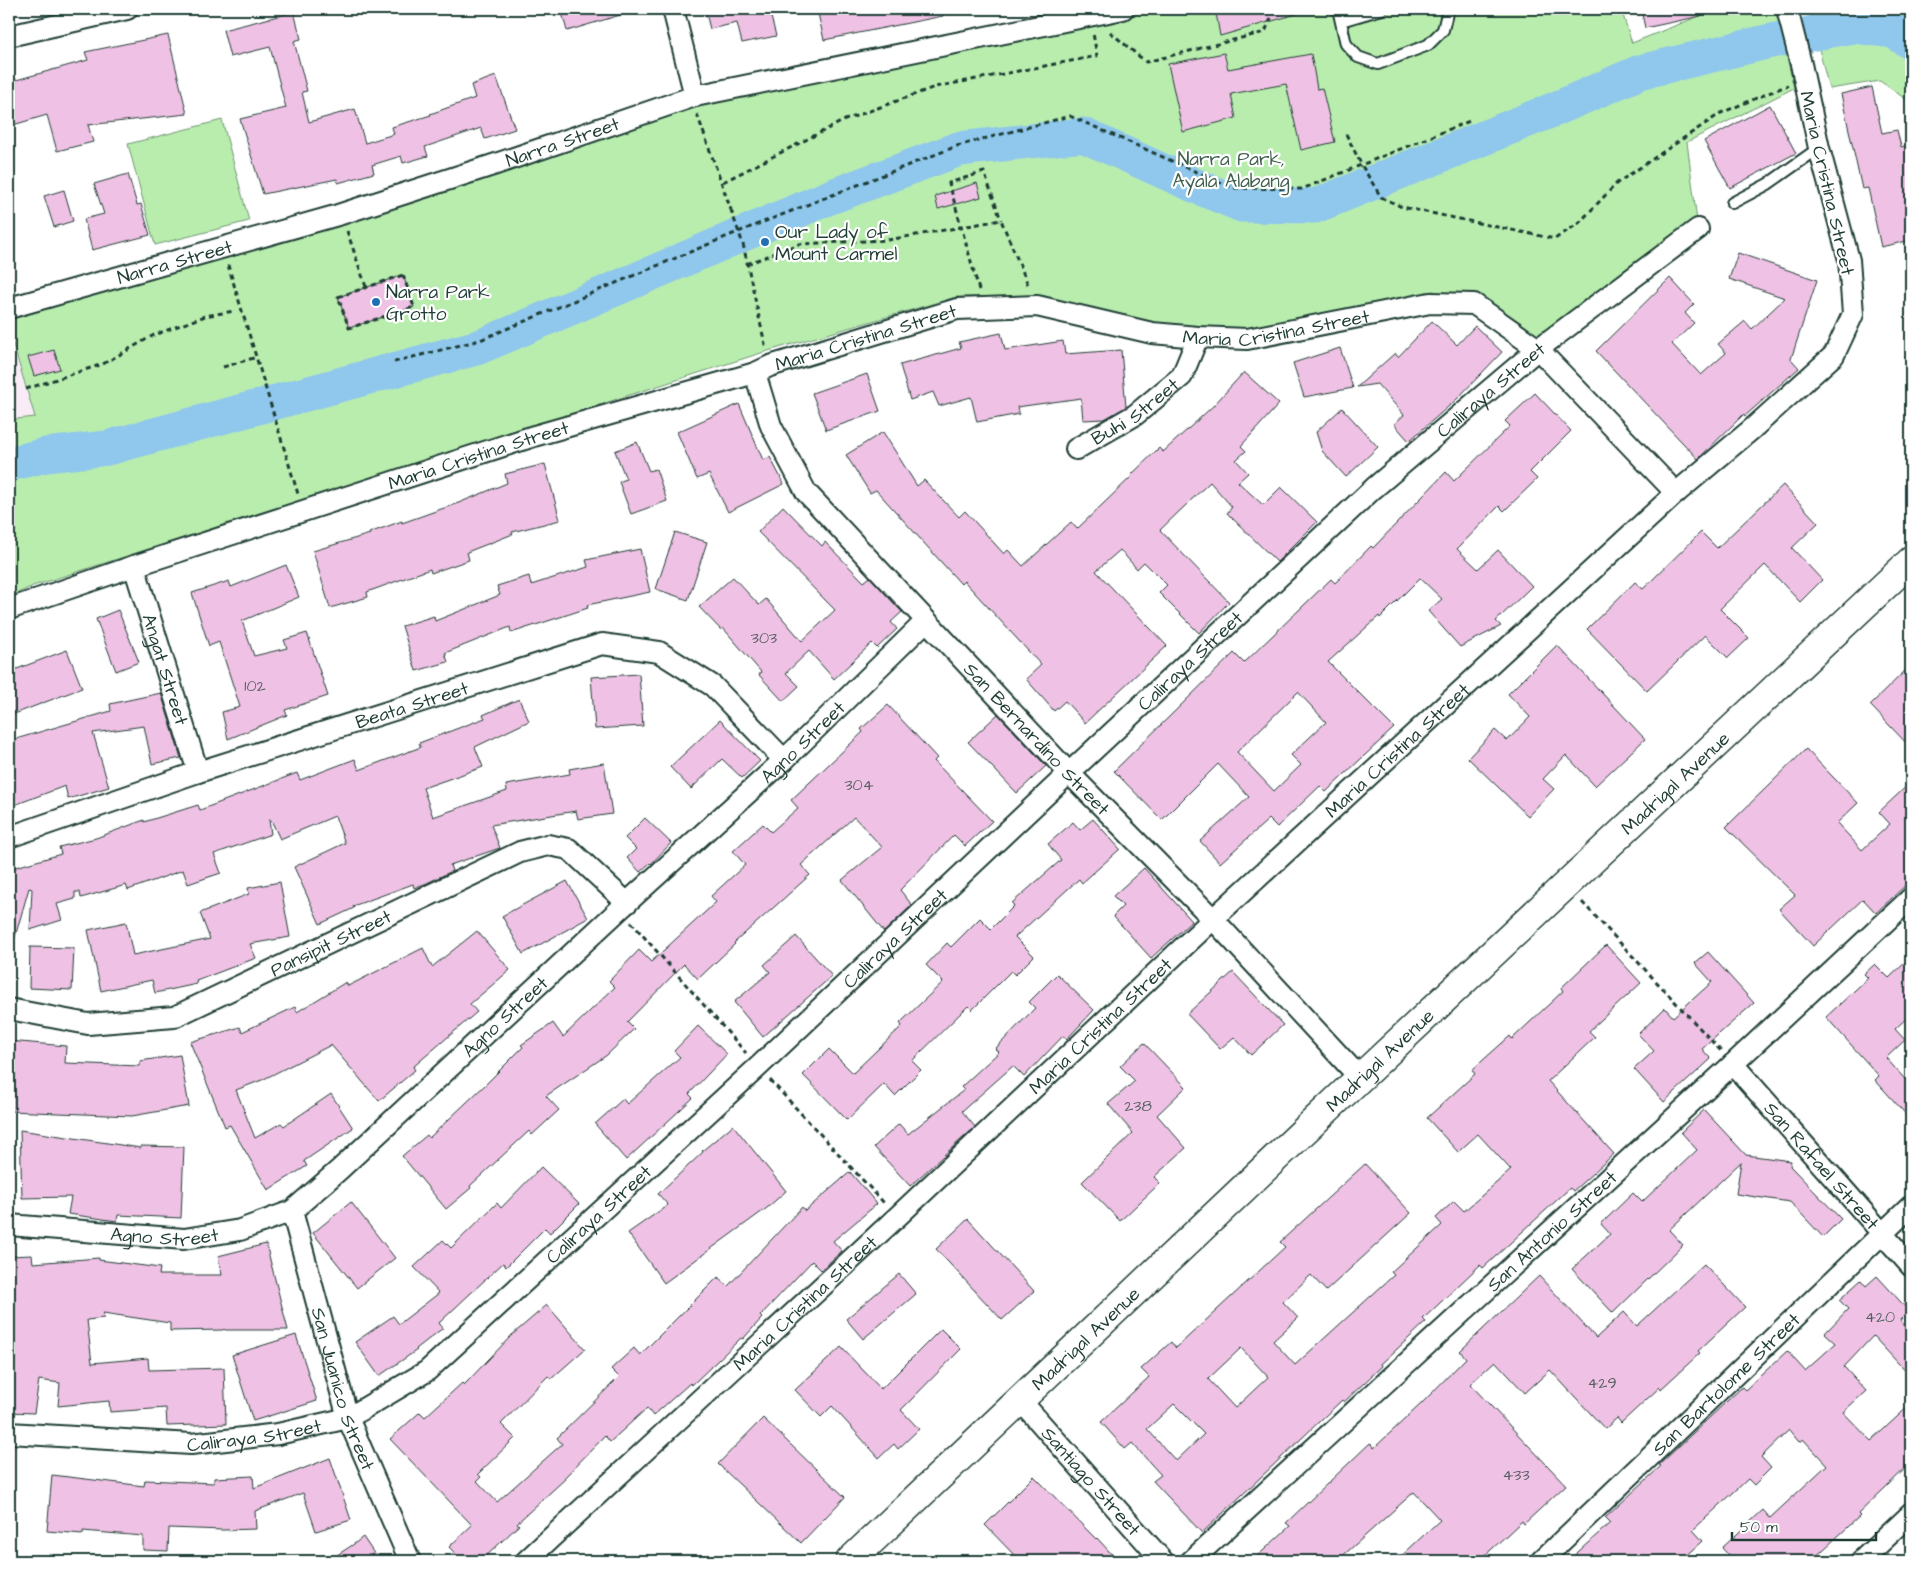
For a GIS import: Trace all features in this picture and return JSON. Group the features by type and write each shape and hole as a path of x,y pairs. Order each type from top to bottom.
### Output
{"street":[{"path":"9,36 127,9"},
{"path":"673,9 695,96"},
{"name":"Narra Street","path":"9,308 342,213 496,164 695,96 1094,27 1123,9"},
{"name":"Maria Cristina Street","path":"526,1561 897,1217 1213,919 1676,493 1752,429 1834,355 1854,314 1849,260 1819,148 1789,14"},
{"name":"Caliraya Street","path":"9,1433 191,1444 278,1434 348,1418 428,1371 765,1060 1374,488 1538,349 1698,229"},
{"name":"Maria Cristina Street","path":"9,609 134,566 534,436 763,370 957,309 1037,306 1152,333 1247,339 1430,304 1474,304 1538,349 1676,493"},
{"name":"Buhi Street","path":"1076,449 1135,415 1182,376 1198,337"},
{"name":"San Bernardino Street","path":"763,370 771,426 806,492 1069,773 1213,919 1360,1078"},
{"name":"Madrigal Avenue","path":"850,1561 1360,1078 1911,561"},
{"name":"Angat Street","path":"134,566 198,772"},
{"name":"Agno Street","path":"9,1225 184,1239 240,1230 292,1211 339,1170 784,760 926,621"},
{"name":"Beata Street","path":"9,838 198,772 602,644 659,652 713,686 784,760"},
{"name":"Pansipit Street","path":"9,1009 88,1024 174,1016 520,852 548,845 569,849 627,903"},
{"name":"San Antonio Street","path":"1191,1561 1733,1064 1911,898"},
{"name":"San Rafael Street","path":"1733,1064 1911,1266"},
{"name":"San Bartolome Street","path":"1541,1561 1911,1206"},
{"name":"San Juanico Street","path":"292,1211 348,1418 410,1561"},
{"name":"Santiago Street","path":"1020,1400 1163,1561"},
{"path":"1861,1561 1911,1514"}],"lane":[{"path":"1338,9 1346,44 1358,57 1378,64 1428,45 1443,30 1448,9"},
{"path":"1341,21 1382,9"},
{"path":"1732,203 1768,184 1819,148"}],"path":[{"path":"1108,30 1146,62 1265,32 1275,9"},
{"path":"723,182 845,120 935,87 1098,56 1094,27"},
{"path":"1346,134 1362,166 1381,197 1402,207 1555,239 1579,222 1617,183 1721,113 1803,71"},
{"path":"687,116 697,112 723,182 743,244 763,370"},
{"path":"394,362 480,340 733,234 957,146 1070,116 1233,188 1302,189 1472,120"},
{"path":"983,308 963,227 949,183 984,172 1001,220 1037,306"},
{"path":"342,213 366,287"},
{"path":"747,264 799,244 888,240 1001,220"},
{"path":"223,247 304,511"},
{"path":"403,275 414,307 349,328 338,297 366,287 403,275"},
{"path":"26,389 102,364 154,335 205,316 234,312"},
{"path":"223,367 257,357"},
{"path":"1566,884 1733,1064"}],"shaded area":[{"path":"9,331 46,455 9,464"}],"green space":[{"name":"Narra Park, Ayala Alabang","path":"1145,9 1621,9 1632,43 1717,9 1776,9 1794,88 1687,142 1698,229 1537,347 1474,303 1433,291 1352,310 1245,329 1159,326 1044,296 956,297 761,353 33,586 9,597 9,420 35,417 9,331 9,320 343,221 691,103"},
{"path":"1809,9 1911,9 1911,103 1880,81 1829,89"},
{"path":"222,120 249,221 155,245 128,144"}],"building":[{"path":"561,9 626,9 627,13 567,31"},
{"path":"705,9 769,9 776,36 742,43 737,23 710,29"},
{"path":"817,9 942,9 943,16 824,40"},
{"path":"1236,9 1300,9 1300,13 1220,36 1216,13"},
{"path":"1641,9 1700,9 1701,16 1645,28"},
{"path":"294,12 301,39 294,41 307,91 302,92 309,122 355,109 365,143 394,134 392,127 431,115 475,98 471,85 496,76 515,129 485,139 481,128 425,147 428,156 403,163 401,156 372,165 374,173 338,183 337,179 263,194 240,119 286,108 270,47 230,57 223,30"},
{"path":"168,35 187,114 88,125 93,142 57,151 47,115 13,125 9,109 9,82 88,60 85,52"},
{"path":"1224,53 1228,69 1311,54 1317,89 1322,88 1335,142 1301,150 1286,84 1231,94 1236,118 1183,132 1168,64"},
{"path":"1872,87 1882,133 1897,130 1901,147 1911,144 1911,240 1881,247 1868,188 1862,189 1841,94"},
{"path":"1770,105 1796,153 1730,188 1704,141"},
{"path":"128,174 137,205 141,204 150,235 92,250 84,219 104,214 94,184"},
{"path":"977,183 981,197 938,209 935,196"},
{"path":"64,190 73,221 54,227 44,196"},
{"path":"1738,253 1817,280 1791,359 1799,368 1745,416 1744,414 1698,459 1596,351 1670,278 1694,304 1685,313 1694,323 1672,344 1701,375 1726,353 1718,344 1745,321 1752,329 1785,298 1729,279"},
{"name":"Narra Park Grotto","path":"403,275 414,307 349,328 338,297"},
{"path":"1432,321 1457,345 1475,326 1502,352 1457,399 1409,441 1394,424 1404,415 1377,384 1357,387 1395,353 1398,357"},
{"path":"1001,333 1005,350 1063,341 1065,354 1121,350 1126,407 1105,419 1083,420 1081,398 1017,407 1019,414 977,422 971,397 939,406 933,392 910,400 900,365 961,348 959,342"},
{"path":"1340,348 1353,388 1304,397 1293,363"},
{"path":"54,350 60,369 34,376 28,357"},
{"path":"1244,372 1279,404 1241,446 1246,451 1236,460 1248,473 1238,482 1263,505 1281,487 1317,522 1277,562 1227,513 1232,507 1210,482 1160,530 1229,602 1199,633 1159,593 1167,585 1144,562 1137,569 1120,550 1096,571 1167,646 1085,723 1065,701 1054,711 1026,679 1041,665 964,581 961,584 876,490 870,493 846,455 883,432 917,486 924,480 959,517 965,511 1004,554 1008,550 1023,566 1071,522 1077,529 1159,448 1163,452 1213,406"},
{"path":"867,374 880,411 826,430 812,393"},
{"path":"1535,393 1571,431 1530,472 1537,479 1504,511 1499,506 1457,549 1478,569 1498,550 1532,586 1496,621 1501,626 1460,647 1428,611 1442,599 1420,578 1380,618 1379,616 1328,662 1394,728 1326,792 1320,786 1277,827 1269,819 1220,863 1200,841 1249,797 1218,764 1162,820 1114,771 1234,653 1244,663 1331,579 1335,583 1371,546 1373,548 1446,472 1454,481 1510,426 1505,421","holes":["1298,692 1326,722 1291,755 1301,765 1274,791 1237,752"]},
{"path":"739,404 763,460 770,457 784,484 728,512 709,474 697,479 677,432"},
{"path":"1342,408 1378,447 1346,477 1322,451 1316,432"},
{"path":"637,442 649,471 656,469 667,501 631,514 619,482 626,479 615,451"},
{"path":"545,464 560,520 512,532 513,534 467,552 469,560 431,573 430,569 367,592 368,597 330,608 313,551 370,534 402,521 402,523 461,502 507,483 505,474"},
{"path":"1783,485 1818,523 1792,548 1822,580 1800,602 1765,565 1720,609 1749,638 1728,658 1705,635 1647,691 1587,629 1635,582 1643,589 1701,532 1717,548"},
{"path":"783,506 822,546 825,542 864,582 870,577 902,612 891,622 897,629 877,648 872,643 834,679 809,651 786,673 799,686 783,701 759,675 761,672 723,628 721,630 699,607 733,577 759,605 766,599 802,641 835,610 758,532"},
{"path":"675,532 707,542 688,600 656,589"},
{"path":"640,549 650,592 587,605 588,608 511,633 510,627 445,653 448,662 416,671 402,626 434,616 435,621 500,595 497,586 529,576 531,585 588,567 586,560"},
{"path":"286,565 299,597 242,621 254,656 287,648 284,640 307,633 328,696 285,710 287,715 228,739 222,712 240,707 219,642 209,646 192,593 229,581 231,587"},
{"path":"118,610 139,662 116,671 96,619"},
{"path":"1557,645 1645,739 1595,786 1566,755 1543,779 1554,789 1528,816 1468,758 1495,730 1507,741 1530,717 1508,694"},
{"path":"67,650 82,688 9,716 9,672"},
{"path":"1911,665 1911,748 1870,705"},
{"path":"639,674 643,726 595,729 591,677"},
{"path":"161,693 181,758 152,764 144,726 93,733 109,787 68,799 65,786 9,807 9,741 111,711 110,704"},
{"path":"519,699 529,721 475,747 483,767 423,788 433,817 507,791 506,785 570,774 569,769 604,763 612,814 578,819 576,811 491,825 500,848 450,865 452,871 427,883 414,888 413,884 353,906 354,908 320,924 294,867 345,843 335,816 280,839 271,820 269,820 271,834 214,854 221,873 188,884 183,870 128,890 126,885 81,898 80,892 75,892 75,899 57,904 62,920 30,930 32,889 29,888 13,944 9,943 9,869 61,854 59,847 96,838 144,820 144,822 198,805 200,810 297,773 300,780 355,759 359,770 421,747 419,743 485,718 483,715"},
{"path":"888,705 937,758 934,761 992,821 965,846 954,835 900,890 912,905 884,932 842,880 882,847 854,817 801,865 810,875 734,943 698,979 684,964 627,1022 634,1029 607,1055 546,1096 559,1110 532,1135 529,1131 470,1186 471,1188 446,1209 402,1156 427,1135 429,1138 523,1047 521,1045 553,1023 563,1037 615,987 609,981 639,950 651,962 716,902 711,896 745,865 733,851 763,824 771,832 798,808 791,800 863,732 861,729"},
{"path":"998,714 1046,766 1017,793 968,742"},
{"path":"720,720 760,761 742,778 722,759 691,789 670,767"},
{"path":"1806,749 1858,803 1837,823 1862,850 1890,824 1879,812 1911,782 1911,880 1876,913 1863,899 1813,946 1779,909 1795,895 1726,827"},
{"path":"645,818 671,843 651,864 640,872 627,858 636,849 625,838"},
{"path":"1093,819 1120,849 1082,883 1079,879 1015,937 1034,956 1015,975 1011,971 972,1010 968,1006 912,1061 921,1070 895,1096 884,1084 847,1120 803,1075 829,1049 853,1073 902,1026 900,1023 943,982 926,965 947,943 951,947 980,918 991,929 1014,906 1012,903 1061,860 1048,844 1073,822 1080,830"},
{"path":"1144,868 1192,921 1151,958 1113,916 1123,906 1113,896"},
{"path":"567,881 588,918 523,954 502,916"},
{"path":"280,882 290,937 250,944 256,958 196,981 197,984 155,993 152,980 101,991 88,930 126,922 133,955 210,939 200,913 249,894 248,888"},
{"path":"477,931 510,970 470,1004 477,1012 413,1067 415,1070 379,1101 331,1045 262,1080 236,1090 255,1138 281,1123 284,1126 331,1094 353,1128 304,1161 307,1166 268,1190 230,1125 225,1127 190,1042 240,1027 242,1032 295,1007 297,1012 346,982 348,986 423,948 432,967"},
{"path":"796,936 832,976 763,1037 734,1002 770,972 764,965"},
{"path":"1606,945 1641,983 1589,1031 1595,1037 1548,1081 1614,1154 1573,1191 1570,1188 1483,1268 1480,1265 1423,1319 1426,1322 1381,1364 1382,1366 1344,1402 1342,1400 1202,1533 1153,1481 1161,1475 1132,1443 1125,1449 1101,1422 1149,1377 1141,1369 1171,1342 1176,1348 1285,1247 1280,1242 1365,1164 1411,1213 1326,1291 1311,1275 1283,1302 1298,1318 1273,1341 1295,1365 1394,1275 1391,1272 1442,1225 1436,1218 1454,1201 1464,1211 1511,1170 1478,1134 1458,1152 1427,1118 1475,1074 1472,1070 1510,1036 1512,1039 1563,991 1561,988","holes":["1241,1348 1268,1377 1235,1408 1208,1379","1174,1404 1204,1434 1176,1461 1147,1429"]},
{"path":"30,947 74,948 72,990 29,988"},
{"path":"1708,952 1754,1003 1702,1049 1711,1059 1664,1102 1634,1069 1654,1051 1638,1034 1665,1008 1673,1017 1712,982 1695,963"},
{"path":"1911,957 1911,1014 1895,1029 1905,1040 1886,1058 1911,1086 1911,1120 1875,1080 1879,1076 1826,1017 1868,978 1864,974 1875,964 1889,978"},
{"path":"1233,972 1283,1025 1251,1055 1234,1037 1220,1049 1187,1014"},
{"path":"1057,974 1094,1010 1067,1039 1063,1036 1024,1077 1013,1066 962,1111 975,1127 910,1186 874,1147 899,1124 908,1134 964,1090 961,1087 999,1052 995,1049 1035,1008 1029,1002"},
{"path":"698,1026 727,1054 689,1094 693,1098 626,1160 595,1124 623,1099 627,1104 680,1057 674,1051"},
{"path":"9,1041 66,1046 65,1063 140,1066 140,1061 180,1055 189,1106 132,1116 9,1111"},
{"path":"1144,1043 1186,1087 1157,1115 1186,1148 1154,1177 1160,1183 1120,1221 1082,1182 1133,1133 1108,1104 1135,1081 1120,1066"},
{"path":"1704,1110 1746,1155 1791,1161 1790,1166 1841,1219 1823,1237 1790,1202 1736,1194 1741,1162 1669,1230 1683,1245 1613,1313 1572,1269 1610,1234 1601,1224 1633,1193 1642,1202 1697,1150 1681,1132"},
{"path":"733,1125 786,1191 767,1208 664,1283 628,1233 668,1205 658,1194 702,1151"},
{"path":"20,1130 141,1148 141,1146 184,1147 181,1218 118,1215 117,1221 68,1214 71,1197 22,1198"},
{"path":"541,1167 579,1204 550,1233 545,1228 506,1267 503,1263 439,1323 443,1328 417,1350 379,1376 355,1342 393,1316 399,1324 439,1293 414,1267 443,1240 451,1248 497,1203 501,1208"},
{"path":"850,1172 877,1204 833,1241 842,1251 821,1270 812,1261 760,1316 762,1318 743,1339 741,1338 692,1385 690,1383 653,1416 647,1408 610,1442 605,1436 565,1479 517,1523 519,1525 481,1561 462,1561 449,1547 472,1525 390,1439 420,1412 425,1417 462,1383 464,1385 512,1335 547,1305 585,1349 551,1379 548,1376 501,1424 515,1438 478,1474 481,1477 477,1481 497,1502 562,1444 557,1438 619,1377 611,1369 634,1348 640,1355 718,1277 728,1286 802,1207 805,1211"},
{"path":"351,1202 395,1258 357,1288 313,1233"},
{"path":"968,1219 1034,1291 1002,1320 936,1249"},
{"path":"266,1244 288,1330 224,1329 170,1331 170,1323 103,1313 104,1318 87,1320 92,1363 148,1358 149,1370 224,1368 226,1424 167,1426 166,1408 110,1412 109,1401 58,1406 60,1383 39,1380 34,1413 9,1412 9,1256 32,1255 33,1263 99,1258 99,1260 160,1268 159,1275 222,1275 218,1256"},
{"path":"1704,1264 1745,1307 1698,1351 1700,1353 1621,1423 1617,1418 1605,1429 1550,1370 1525,1393 1495,1361 1470,1384 1566,1485 1524,1524 1522,1521 1479,1561 1396,1561 1440,1520 1414,1492 1337,1561 1252,1561 1290,1526 1286,1523 1370,1443 1374,1448 1421,1404 1466,1358 1460,1351 1539,1276 1596,1338 1624,1312 1637,1326"},
{"path":"899,1274 916,1294 863,1339 846,1319"},
{"path":"1877,1276 1909,1311 1900,1320 1911,1333 1911,1377 1873,1336 1844,1367 1866,1391 1843,1412 1871,1441 1911,1404 1911,1463 1858,1514 1860,1516 1811,1561 1734,1561 1722,1548 1763,1510 1770,1518 1827,1465 1803,1439 1799,1442 1789,1430 1761,1457 1771,1468 1754,1485 1748,1479 1693,1530 1703,1541 1681,1561 1568,1561 1610,1523 1605,1518 1742,1387 1745,1390 1787,1351 1805,1371 1836,1343 1825,1333 1848,1309 1839,1300 1861,1280 1866,1286"},
{"path":"941,1329 961,1349 901,1410 919,1429 898,1449 894,1444 879,1458 832,1406 821,1417 795,1390 841,1347 881,1389"},
{"path":"296,1335 317,1401 253,1421 232,1355"},
{"path":"763,1418 845,1497 801,1543 718,1464"},
{"path":"330,1458 351,1520 316,1531 303,1493 255,1511 256,1529 169,1528 168,1551 143,1550 143,1536 83,1531 83,1534 47,1531 52,1475 144,1486 145,1480 214,1483 214,1478 253,1476 254,1488"},
{"path":"1034,1476 1118,1561 1020,1561 985,1525"},
{"path":"363,1537 379,1561 328,1561 354,1544"}],"waterway":[{"path":"9,464 46,455 107,448 479,347 830,197 959,149 1083,135 1242,205 1315,206 1560,107 1640,72 1771,41 1853,26 1893,31 1911,42"}],"place":[{"name":"Our Lady of Mount Carmel","path":"765,242"},
{"name":"Narra Park Grotto","path":"376,302"}]}
